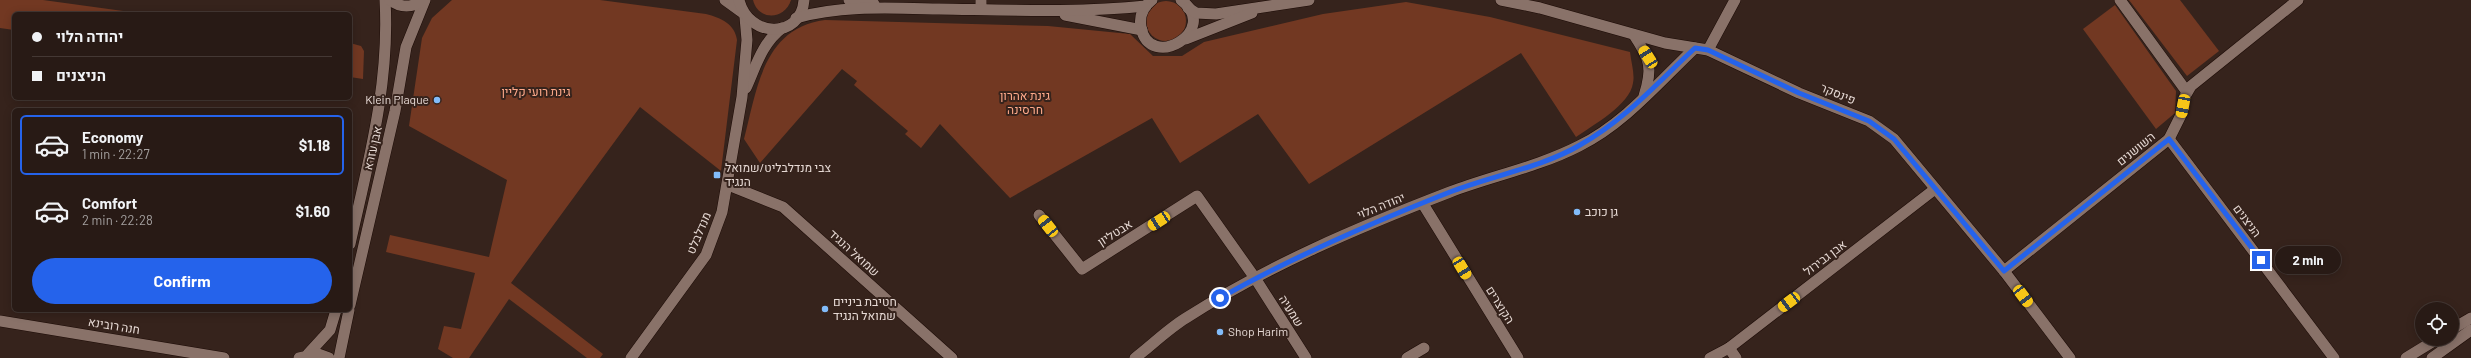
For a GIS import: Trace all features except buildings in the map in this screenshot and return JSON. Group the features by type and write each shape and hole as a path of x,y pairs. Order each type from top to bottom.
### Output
{"street":[{"name":"אבן עזרא","path":"352,235 380,106 385,60 385,0"},
{"path":"390,0 398,5 406,6 415,5 424,0"},
{"name":"אבן עזרא","path":"352,296 395,111 406,47 424,0"},
{"path":"726,0 762,28 782,28"},
{"name":"מנדלבלט","path":"631,358 706,255 722,212 728,185 742,97 748,40 744,15 739,0"},
{"path":"796,18 802,11 804,0"},
{"path":"849,0 902,8"},
{"path":"1185,4 1196,13 1216,14 1308,0"},
{"name":"פינסקר","path":"1501,0 1542,4 1634,35 1708,50 1799,93 1869,121 1894,139 2004,271 2070,358"},
{"path":"1708,50 1735,0"},
{"path":"2120,0 2187,92 2298,0"},
{"path":"1149,3 1142,13 1142,30 1146,38 1161,47 1174,46 1194,34 1275,5"},
{"path":"1045,12 1149,3"},
{"path":"1185,4 1192,24 1185,40"},
{"path":"796,18 815,13 839,10 981,5 1045,12 1142,30"},
{"name":"מנדלבלט","path":"742,97 764,47 771,36 796,18"},
{"path":"1634,35 1648,57 1650,69 1644,97"},
{"name":"יהודה הלוי","path":"1135,358 1185,318 1255,278 1338,237 1579,146 1620,119 1695,48"},
{"name":"השושנים","path":"2004,271 2169,139 2181,114 2187,92"},
{"name":"הניצנים","path":"2169,139 2334,358"},
{"name":"שמואל הנגיד","path":"728,185 783,207 952,358"},
{"name":"אבן גבירול","path":"1710,358 1729,348 1935,190"},
{"name":"אבטליון","path":"1039,215 1082,269 1197,196 1255,278"},
{"name":"הקוצרים","path":"1423,204 1518,358"},
{"name":"שמעיה","path":"1255,278 1306,358"},
{"path":"301,357 330,330 335,312"},
{"path":"338,358 349,312"},
{"path":"2459,326 2471,318"},
{"name":"חנה רובינא","path":"0,321 224,358"},
{"path":"2432,358 2471,330"},
{"path":"2406,358 2426,346"},
{"path":"1407,358 1424,348"},
{"path":"1729,348 1736,358"},
{"path":"301,357 318,354 329,358"}],"green space":[{"path":"0,0 43,0 130,12 12,12 12,30 0,28"},
{"name":"גינת רועי קליין","path":"452,0 600,0 706,14 726,22 736,34 737,40 721,171 640,107 511,283 603,354 600,358 587,358 509,299 469,358 453,358 438,349 444,326 461,329 475,273 386,252 390,235 489,257 507,180 409,126 422,38 432,18"},
{"path":"753,0 791,0 788,7 778,14 766,15 760,12"},
{"path":"2129,0 2180,0 2219,51 2187,76"},
{"path":"1170,1 1177,4 1183,10 1186,21 1185,29 1177,38 1170,41 1162,41 1155,38 1147,29 1146,17 1149,10 1158,2"},
{"name":"גינת אהרון חרסינה","path":"1406,2 1490,17 1630,52 1634,76 1630,91 1625,99 1610,114 1576,137 1521,53 1309,184 1258,114 1180,163 1152,118 1010,198 940,124 921,148 905,134 908,131 854,85 857,81 842,69 760,163 744,139 759,81 766,64 776,48 788,35 804,25 825,20 1048,26 1130,34 1153,56 1182,56 1204,42 1323,14"},
{"path":"2115,5 2176,91 2175,113 2156,129 2083,29"},
{"path":"352,44 361,46 364,51 363,79 352,77"}],"place":[{"name":"Klein Plaque","path":"437,100"},
{"name":"צבי מנדלבליט/שמואל הנגיד","path":"717,175"},
{"name":"גן כוכב","path":"1577,212"},
{"name":"חטיבת ביניים שמואל הנגיד","path":"825,309"},
{"name":"Shop Harim","path":"1220,332"}],"route":[{"path":"1220,298 1283,263 1338,237 1451,192 1516,171 1579,146 1620,119 1695,48 1708,50 1799,93 1843,109 1869,121 1894,139 2004,271 2169,139 2261,260"}]}
